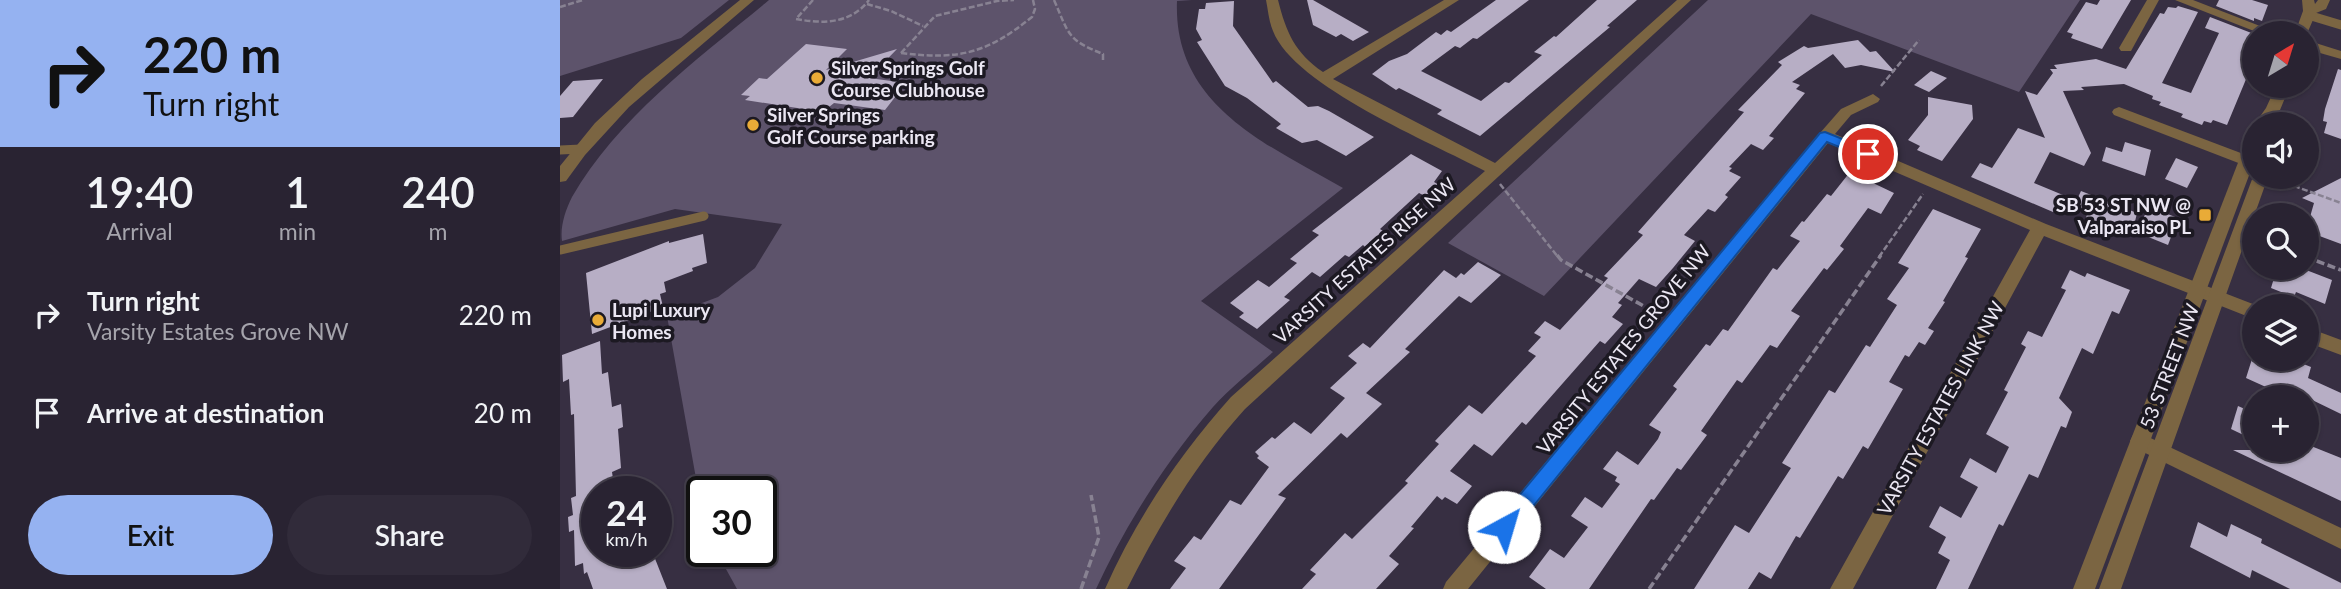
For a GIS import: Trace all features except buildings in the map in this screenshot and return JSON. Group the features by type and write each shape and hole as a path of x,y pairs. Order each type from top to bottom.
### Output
{"street":[{"path":"560,177 580,149 634,93 748,0"},
{"path":"1272,0 1280,33 1305,66 1322,79 1498,176"},
{"path":"1322,79 1453,0"},
{"name":"VARSITY ESTATES RISE NW","path":"1116,589 1157,508 1192,455 1217,425 1262,379 1498,176 1685,0"},
{"path":"2126,48 2153,0"},
{"path":"2181,0 2242,22"},
{"path":"2309,8 2321,6 2324,0"},
{"path":"2319,48 2341,55"},
{"name":"VARSITY ESTATES GROVE NW","path":"1454,589 1825,136 1846,112 1877,93"},
{"path":"2119,112 2242,160"},
{"path":"1825,136 2039,228 2242,307"},
{"name":"53 STREET NW","path":"2110,589 2160,451 2207,292 2242,187"},
{"name":"53 STREET NW","path":"2084,589 2140,441 2254,189"},
{"name":"VARSITY ESTATES LINK NW","path":"1841,589 2039,228"},
{"path":"2319,339 2341,348"},
{"path":"2140,441 2341,539"}],"lane":[{"path":"2309,8 2341,25"},
{"path":"560,150 580,149"},
{"path":"560,250 704,216"}],"path":[{"path":"560,7 583,0"},
{"path":"813,0 796,19 808,22 835,20 858,14 868,2 923,26"},
{"path":"1014,0 998,0 935,16 901,53 936,58 969,55 986,50 1032,17 1033,0"},
{"path":"1054,0 1069,35 1078,44 1103,54 1103,61"},
{"path":"1877,93 1919,40"},
{"path":"1498,176 1561,260 1658,314"},
{"path":"1649,589 1931,181"},
{"path":"2302,189 2341,203"},
{"path":"2319,262 2341,270"},
{"path":"1082,589 1099,537 1091,495"}],"shaded area":[{"path":"560,0 729,0 681,38 560,76"},
{"path":"769,0 1192,0 1177,1 1180,37 1190,68 1207,94 1230,117 1256,137 1343,188 1201,301 1273,352 1220,400 1179,449 1134,517 1096,589 737,589 725,567 777,567 777,476 696,476 667,316 718,297 755,268 782,224 675,209 562,241 565,213 591,168 636,115 688,67"},
{"path":"1708,0 2080,0 2019,92 1811,14 1544,296 1448,243"}],"place":[{"name":"Silver Springs Golf Course Clubhouse","path":"817,78"},
{"name":"Silver Springs Golf Course parking","path":"753,125"},
{"name":"SB 53 ST NW @ Valparaiso PL","path":"2205,215"},
{"name":"Lupi Luxury Homes","path":"598,320"}],"route":[{"path":"1504,527 1825,136 1868,154"}]}
